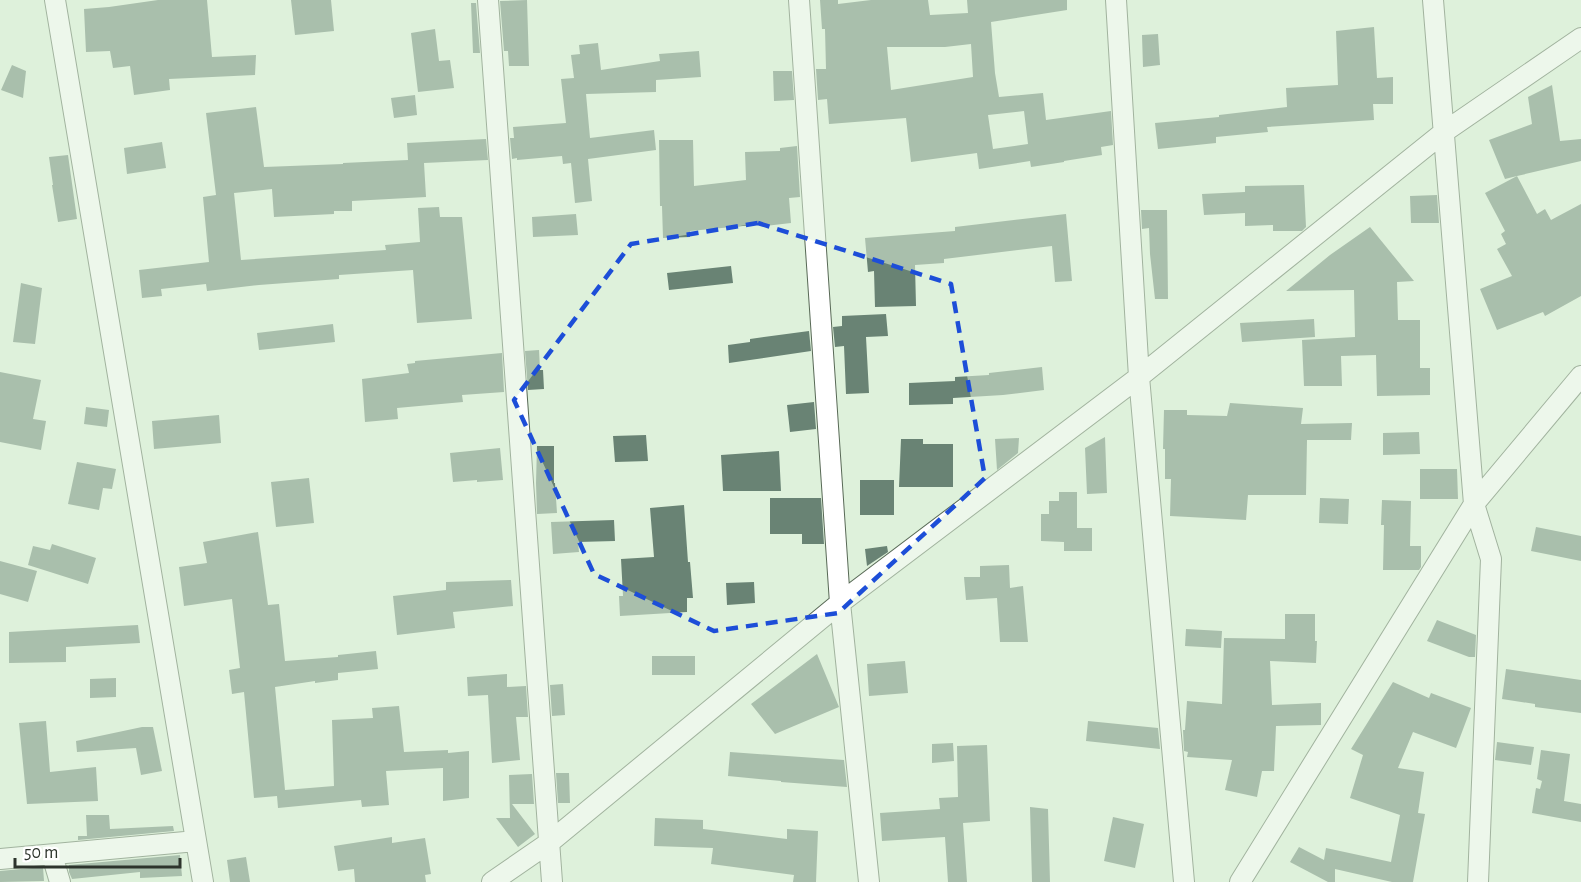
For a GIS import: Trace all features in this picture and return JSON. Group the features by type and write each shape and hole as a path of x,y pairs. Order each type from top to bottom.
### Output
{"street":[{"path":"56,0 203,882"},
{"path":"488,0 552,882"},
{"path":"799,0 840,603 869,882"},
{"path":"1116,0 1139,377 1184,882"},
{"path":"1434,0 1474,504 1491,559 1478,882"},
{"path":"492,882 550,842 840,603 1139,377 1444,132 1581,38"},
{"path":"1240,882 1474,504 1581,376"},
{"path":"0,859 196,840"},
{"path":"52,855 60,882"}],"highlighted area":[{"path":"758,223 951,284 985,478 838,613 714,631 594,574 514,400 631,244"}],"building":[{"path":"158,0 207,0 212,57 256,55 255,75 169,79 170,90 134,95 130,66 113,68 110,51 86,52 84,9"},
{"path":"291,0 331,0 334,31 295,35"},
{"path":"527,0 529,66 509,66 508,51 504,51 500,1"},
{"path":"820,0 838,0 838,4 871,0 928,0 930,15 968,13 967,0 1067,0 1067,10 991,22 999,97 1043,93 1046,120 1111,111 1113,145 1101,147 1102,155 1031,167 1030,161 979,169 977,153 911,162 906,118 829,124 827,99 818,100 816,69 826,69 825,29 822,29","holes":["971,44 973,77 891,90 887,47 945,47","1024,111 1028,144 993,149 988,115"]},
{"path":"471,3 476,3 480,53 473,53"},
{"path":"1374,27 1377,78 1393,77 1393,104 1373,104 1374,120 1267,127 1268,132 1216,137 1216,143 1158,149 1155,123 1287,107 1286,88 1338,85 1336,31"},
{"path":"435,29 439,61 450,60 454,88 418,92 411,33"},
{"path":"1158,34 1160,65 1143,67 1142,35"},
{"path":"598,43 601,70 660,61 659,54 699,51 701,77 656,80 656,92 586,94 590,138 654,130 656,150 588,159 592,201 575,203 571,163 563,164 562,156 512,159 510,138 514,138 513,127 566,123 561,79 574,78 571,55 580,54 579,45"},
{"path":"12,65 26,71 23,98 1,90"},
{"path":"773,71 792,71 794,100 774,101"},
{"path":"1552,85 1560,141 1581,139 1581,161 1505,179 1489,140 1532,124 1528,97"},
{"path":"415,95 417,115 394,118 391,98"},
{"path":"256,107 264,167 408,160 407,143 486,139 488,160 424,163 426,197 352,201 352,211 274,217 272,189 234,193 241,260 386,250 385,245 420,242 418,208 439,207 440,217 462,217 472,319 417,323 413,270 339,275 339,279 207,291 206,284 161,289 162,296 142,298 139,270 209,262 203,197 216,195 206,113"},
{"path":"659,140 693,140 694,186 746,180 745,152 780,151 780,148 797,146 800,197 789,198 791,223 690,231 690,237 663,238"},
{"path":"162,142 166,168 127,174 124,148"},
{"path":"68,155 77,219 58,222 49,157"},
{"path":"1517,176 1537,214 1545,209 1551,220 1581,204 1581,296 1545,316 1543,312 1497,330 1480,289 1512,276 1497,249 1506,244 1501,234 1505,231 1485,193"},
{"path":"1304,185 1306,227 1302,231 1273,231 1273,225 1245,226 1245,213 1204,215 1202,194 1245,192 1245,186"},
{"path":"1437,195 1439,223 1411,223 1410,196"},
{"path":"1141,210 1167,210 1168,299 1155,299 1149,228 1142,229"},
{"path":"576,214 578,235 533,237 532,217"},
{"path":"1066,214 1072,281 1055,282 1052,246 944,259 944,263 915,265 916,306 875,307 874,271 868,272 865,238 955,231 955,227"},
{"path":"1370,227 1414,281 1397,282 1398,320 1420,320 1420,368 1430,368 1430,395 1377,396 1376,355 1341,356 1342,386 1304,386 1302,340 1355,337 1354,290 1286,291 1330,255"},
{"path":"731,266 733,283 669,290 667,273"},
{"path":"21,283 42,288 35,344 13,342"},
{"path":"886,314 888,336 866,337 869,393 846,394 844,346 835,347 833,327 842,326 842,316"},
{"path":"1314,319 1315,337 1242,342 1240,323"},
{"path":"333,324 335,342 259,350 257,333"},
{"path":"809,331 811,351 729,363 728,345 750,342 750,339"},
{"path":"539,350 544,389 528,390 525,351"},
{"path":"502,353 504,392 462,395 463,402 397,408 398,419 365,422 362,379 409,373 407,364 415,363 415,361"},
{"path":"1042,367 1044,390 953,398 953,404 909,405 909,383 955,381 955,377 989,375 989,373"},
{"path":"0,372 41,380 33,419 46,421 41,450 0,442"},
{"path":"814,402 816,429 790,432 787,405"},
{"path":"1230,403 1303,408 1301,424 1352,423 1351,440 1307,440 1306,495 1248,495 1246,520 1170,516 1171,479 1165,479 1165,449 1163,449 1164,410 1187,410 1187,415 1227,416"},
{"path":"86,407 109,410 107,427 84,424"},
{"path":"219,415 221,443 154,449 152,421"},
{"path":"1419,432 1420,454 1383,455 1383,433"},
{"path":"646,435 648,461 615,462 613,436"},
{"path":"1105,437 1107,493 1087,494 1085,448"},
{"path":"1019,438 1018,453 997,470 995,439"},
{"path":"901,439 923,439 923,444 953,444 953,487 899,487"},
{"path":"537,446 554,446 557,513 537,514"},
{"path":"500,448 503,480 453,482 450,453"},
{"path":"779,451 781,491 723,491 721,455"},
{"path":"77,462 116,469 112,489 103,488 99,510 68,504"},
{"path":"1420,469 1457,469 1458,499 1420,499"},
{"path":"309,478 314,523 276,527 271,482"},
{"path":"860,480 894,480 894,515 860,515"},
{"path":"1059,492 1077,492 1077,528 1092,528 1092,551 1064,551 1064,542 1041,541 1041,514 1049,514 1049,501 1059,501"},
{"path":"770,498 821,498 824,544 802,544 802,534 770,534"},
{"path":"1320,498 1349,499 1348,524 1319,523"},
{"path":"1382,500 1411,501 1410,546 1421,546 1419,570 1383,570"},
{"path":"684,505 693,598 687,598 687,612 620,616 619,596 623,596 621,559 654,557 650,508"},
{"path":"614,520 615,541 578,542 579,552 553,554 551,522"},
{"path":"1536,527 1581,536 1581,561 1531,551"},
{"path":"258,532 268,605 279,604 285,661 338,657 338,655 376,651 378,669 338,673 338,680 275,687 285,790 334,786 332,720 373,718 372,708 399,706 404,752 469,751 469,798 443,801 443,768 386,771 389,805 362,807 361,800 278,808 277,796 254,798 244,692 232,694 229,670 240,668 232,599 184,606 179,567 207,563 203,542"},
{"path":"52,544 96,558 88,584 28,565 33,546 50,550"},
{"path":"887,546 888,552 867,566 865,549"},
{"path":"0,561 37,571 28,602 0,594"},
{"path":"1009,565 1010,588 1023,586 1028,642 1000,642 997,598 966,600 964,577 980,577 980,566"},
{"path":"511,580 513,606 453,612 455,628 397,635 393,596 446,590 446,582"},
{"path":"754,582 755,603 727,605 726,583"},
{"path":"1285,614 1315,614 1316,663 1270,661 1272,705 1321,703 1321,725 1276,726 1274,771 1262,771 1257,797 1225,790 1232,760 1187,757 1188,752 1184,751 1183,730 1185,730 1187,701 1222,704 1224,638 1285,639"},
{"path":"1437,620 1476,635 1475,657 1469,657 1427,641"},
{"path":"138,625 140,643 66,647 66,662 9,663 9,632"},
{"path":"1186,629 1222,631 1221,648 1185,646"},
{"path":"817,654 839,707 775,734 751,704"},
{"path":"652,656 695,656 695,675 652,675"},
{"path":"905,661 908,693 869,696 867,664"},
{"path":"1506,669 1581,680 1581,713 1535,707 1535,704 1502,699"},
{"path":"507,674 507,687 526,686 528,717 516,717 520,760 492,763 488,695 468,696 467,677"},
{"path":"116,678 116,697 90,698 90,679"},
{"path":"1393,682 1429,698 1431,693 1471,708 1456,748 1413,732 1398,768 1424,772 1418,813 1425,814 1413,882 1392,882 1335,869 1335,882 1328,882 1290,862 1299,847 1324,860 1326,848 1391,862 1400,815 1350,798 1363,755 1351,749"},
{"path":"563,684 565,715 552,716 550,685"},
{"path":"46,721 50,772 96,767 98,801 27,804 19,723"},
{"path":"1088,721 1158,728 1160,749 1086,741"},
{"path":"142,727 153,727 162,771 141,775 136,748 77,752 76,741"},
{"path":"1497,742 1534,747 1531,765 1495,760"},
{"path":"953,743 954,761 932,763 932,744"},
{"path":"987,745 990,821 963,823 967,882 948,882 945,837 882,841 880,813 940,809 939,798 958,797 957,746"},
{"path":"1541,750 1570,754 1564,801 1581,804 1581,822 1532,813 1536,788 1540,789 1542,781 1537,779"},
{"path":"730,752 844,760 847,787 728,776"},
{"path":"556,773 569,773 570,803 558,803"},
{"path":"532,774 534,804 512,804 535,834 518,847 496,818 510,818 509,775"},
{"path":"1030,807 1048,809 1050,882 1032,882"},
{"path":"86,815 109,815 110,829 173,826 174,831 78,840 78,836 87,836"},
{"path":"1113,817 1144,824 1135,868 1104,861"},
{"path":"655,818 703,820 703,829 787,839 787,829 818,831 816,882 793,882 794,875 711,864 713,848 654,846"},
{"path":"392,837 392,843 425,838 431,874 425,875 426,882 355,882 354,869 338,871 334,846"},
{"path":"180,855 182,876 140,878 140,872 72,879 69,872 69,865"},
{"path":"246,857 250,882 230,882 227,860"},
{"path":"43,867 44,881 0,882 0,871"}]}
